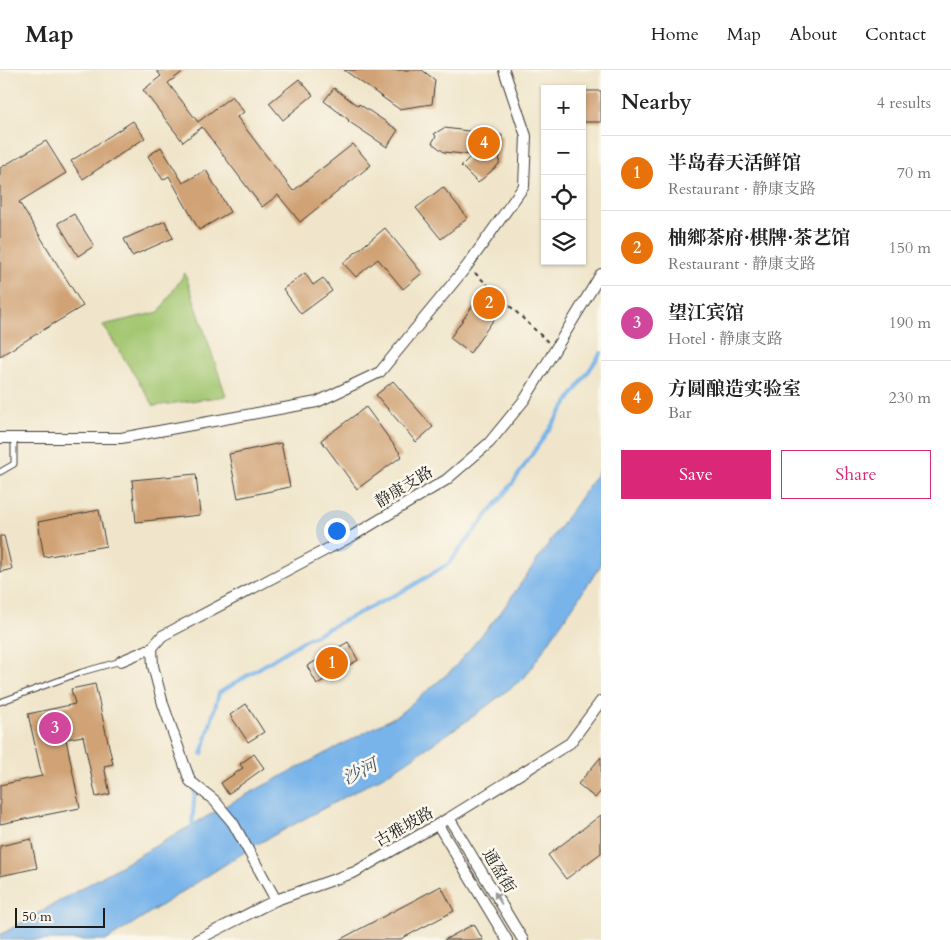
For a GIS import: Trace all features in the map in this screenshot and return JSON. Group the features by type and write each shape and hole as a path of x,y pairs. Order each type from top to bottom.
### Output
{"street":[{"path":"0,438 121,438 317,402 380,372 467,266 524,186 526,136 504,70"},
{"name":"静康支路","path":"121,660 152,648 162,636 354,535 446,480 489,442 525,399 601,274"},
{"path":"152,648 154,666 163,704 190,781 214,800 233,823 276,900"},
{"name":"古雅坡路","path":"196,940 276,900 355,872 438,825 570,743 601,701"},
{"name":"通盈街","path":"449,818 523,940"},
{"name":"通盈街","path":"438,825 508,940"}],"lane":[{"path":"0,472 14,464 14,438"},
{"path":"0,702 121,660"}],"path":[{"path":"467,266 555,349"}],"green space":[{"path":"185,273 226,396 154,406 103,325 159,312"}],"water":[{"name":"沙河","path":"601,468 601,565 525,677 471,718 391,772 254,846 107,940 0,940 0,935 227,805 398,715 452,670 501,612"}],"building":[{"path":"156,70 185,70 168,83 198,122 232,96 244,112 237,117 293,191 353,144 371,165 300,222 278,195 262,207 202,127 183,142 143,90 161,76"},
{"path":"344,70 422,70 435,80 432,104 399,109"},
{"path":"299,79 313,95 283,120 269,103"},
{"path":"334,88 358,106 359,104 398,130 387,147 348,121 324,101"},
{"path":"586,91 601,91 601,122 586,122"},
{"path":"133,121 145,138 83,179 71,161"},
{"path":"444,128 502,135 499,164 478,183 461,166 472,155 444,152 432,143 436,136 434,134"},
{"path":"46,141 66,173 19,202 83,306 0,356 0,168"},
{"path":"161,147 183,183 206,170 230,212 199,230 169,176 163,180 148,156"},
{"path":"443,187 468,218 441,239 416,208"},
{"path":"74,214 94,246 78,256 58,223"},
{"path":"165,221 173,238 132,256 124,239"},
{"path":"385,228 422,273 403,289 378,259 356,277 343,263"},
{"path":"305,273 313,285 323,278 332,291 301,314 283,289"},
{"path":"483,291 504,305 470,353 450,338"},
{"path":"393,381 433,427 416,442 376,395"},
{"path":"366,407 402,456 357,489 321,440"},
{"path":"281,443 290,487 238,498 229,454"},
{"path":"196,474 200,515 136,522 132,480"},
{"path":"99,510 106,546 44,557 38,522"},
{"path":"0,536 4,536 12,569 0,572"},
{"path":"348,642 358,660 317,684 307,666"},
{"path":"95,684 113,764 104,766 110,794 96,797 83,736 66,739 80,808 0,824 0,785 42,776 28,714 75,704 71,689"},
{"path":"246,704 264,732 248,742 230,715"},
{"path":"254,754 264,768 228,794 221,783 243,768 240,764"},
{"path":"601,757 601,791 595,798 578,784"},
{"path":"601,815 601,853 566,879 548,855"},
{"path":"31,839 37,868 0,876 0,846"},
{"path":"441,886 454,911 399,940 339,940"},
{"path":"474,924 483,940 444,940"}],"waterway":[{"path":"202,754 219,693 303,641 407,589 448,564 512,484 601,353"},
{"path":"192,828 196,773"}],"place":[{"name":"方圆酿造实验室","path":"484,143"},
{"name":"柚鄉茶府·棋牌·茶艺馆","path":"489,303"},
{"name":"半岛春天活鲜馆","path":"332,663"},
{"name":"望江宾馆","path":"55,728"}]}
